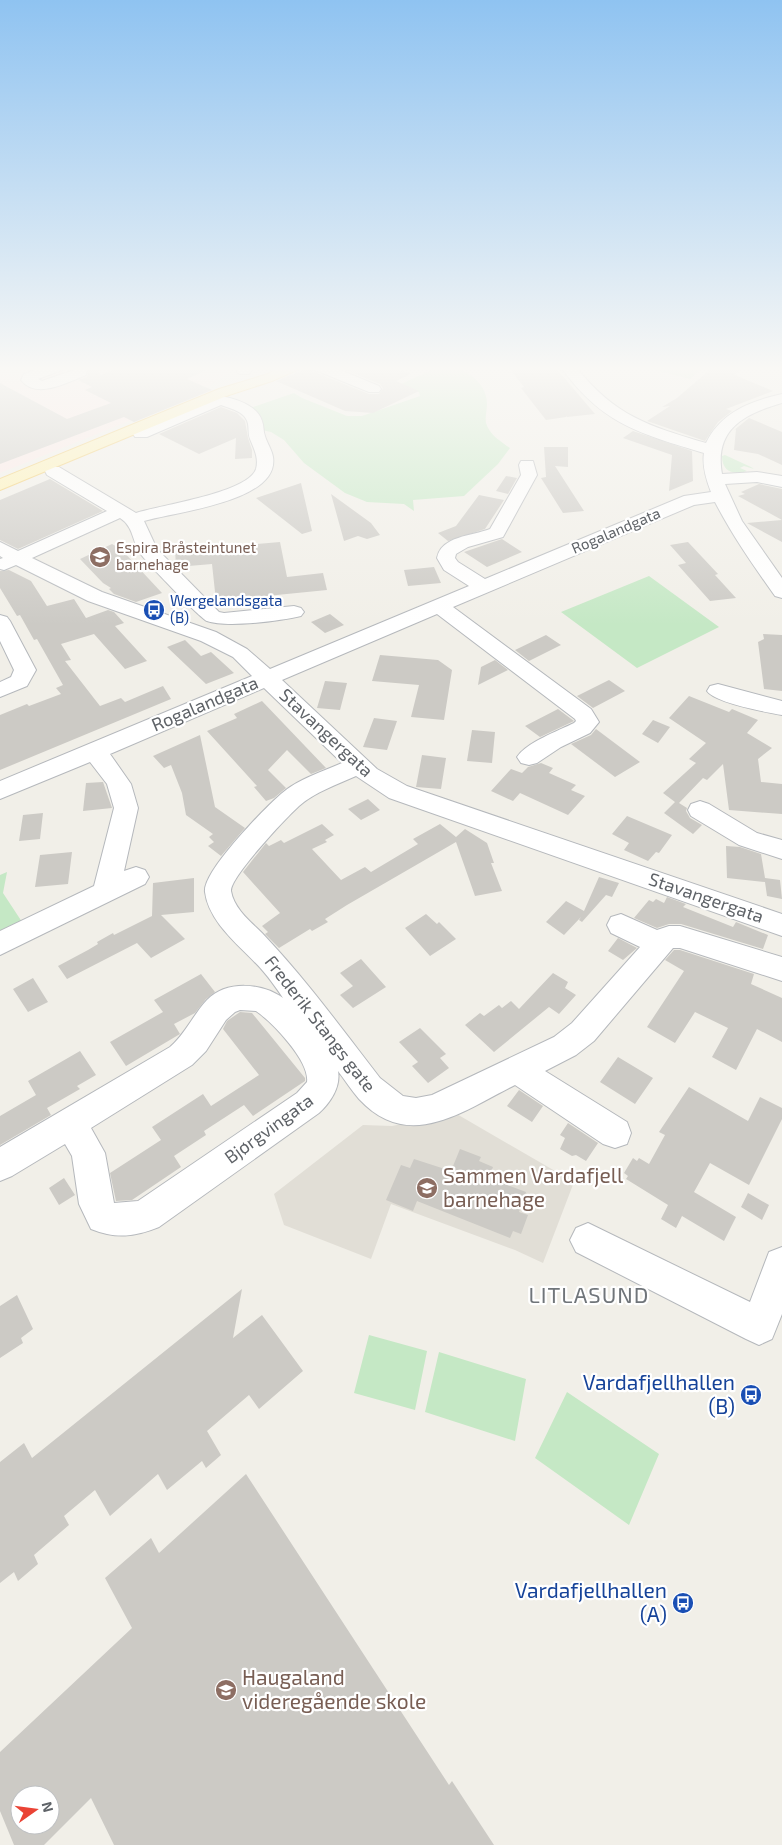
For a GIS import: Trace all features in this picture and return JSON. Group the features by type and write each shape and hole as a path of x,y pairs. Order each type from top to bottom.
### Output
{"main road":[{"path":"0,476 56,453"},
{"path":"0,485 77,453"}],"street":[{"path":"5,557 127,515 236,493 256,480 266,466 265,453"},
{"path":"712,453 712,467 717,488 733,520 782,592"},
{"path":"483,587 451,566 447,562 446,556 448,551 457,545 497,534 512,503 529,475 527,465"},
{"path":"53,471 127,515 140,529 148,551 212,616 224,619 294,612"},
{"name":"Rogalandgata","path":"0,791 717,488 759,476 773,478 782,482"},
{"name":"Stavangergata","path":"5,557 98,598 194,629 218,639 240,653 369,775 382,784 421,801 782,924"},
{"path":"438,606 583,714 588,722 582,728 553,742 529,757"},
{"path":"0,621 25,670 19,682 0,690"},
{"path":"718,691 749,701 782,708"},
{"path":"94,751 116,778 126,798 126,808 106,891"},
{"name":"Frederik Stangs gate","path":"359,765 299,793 279,811 222,875 218,884 218,893 226,913 274,964 382,1102 409,1112 422,1113 436,1109 565,1046 583,1032 659,944"},
{"path":"700,810 748,839 782,850"},
{"path":"0,944 136,877"},
{"path":"621,925 659,944 669,937 680,937 782,969"},
{"name":"Bjørgvingata","path":"0,1165 70,1123 182,1056 194,1044 225,1003 239,999 254,998 266,1002 276,1009 317,1057 323,1070 323,1082 318,1094 308,1103 147,1215 132,1221 117,1221 103,1217 96,1204 88,1153 70,1123"},
{"path":"516,1069 615,1133"},
{"path":"588,1240 759,1326 782,1265"}],"shaded area":[{"path":"0,453 50,453 0,473"},
{"name":"Sammen Vardafjell barnehage","path":"455,1113 574,1182 543,1263 515,1250 391,1204 371,1259 284,1225 274,1194 363,1125 392,1126"}],"green space":[{"path":"295,453 506,453 498,464 464,496 413,500 414,511 404,504 367,502 345,493 304,463"},
{"path":"725,455 754,469 744,466 740,468 747,471 737,473 729,471 722,461 722,456"},
{"path":"649,576 719,627 637,668 561,612"},
{"path":"7,872 3,893 26,928 0,941 0,875"},
{"path":"369,1335 427,1351 415,1410 354,1393"},
{"path":"439,1352 526,1379 515,1441 425,1412"},
{"path":"567,1392 659,1454 629,1525 535,1458"}],"building":[{"path":"0,453 29,453 0,464"},
{"path":"235,453 252,453 252,458 235,459"},
{"path":"544,453 568,453 568,467 555,466 584,511 563,513 541,478 546,477"},
{"path":"667,453 692,453 693,481 669,491 672,455"},
{"path":"753,453 782,453 782,465"},
{"path":"506,476 517,478 508,494 496,491"},
{"path":"50,479 103,511 18,549 0,540 0,500"},
{"path":"301,483 312,531 302,534 256,498"},
{"path":"759,484 782,489 782,520 738,496 745,494 741,492"},
{"path":"331,494 371,523 380,535 367,539 358,536 344,541"},
{"path":"479,495 504,500 485,529 448,541 438,533 456,526"},
{"path":"782,520 782,542 747,523"},
{"path":"502,539 522,552 487,567 464,552"},
{"path":"280,542 287,577 323,573 327,590 216,601 212,564 177,567 176,565 175,551"},
{"path":"688,542 718,574 715,575 736,598 710,601 678,565 686,563 670,545"},
{"path":"112,544 121,549 162,593 136,602 114,594 109,589 111,588 103,583 80,559"},
{"path":"434,567 441,583 408,586 404,570"},
{"path":"9,570 31,581 47,606 74,599 86,618 108,610 114,612 124,623 115,626 147,661 125,669 94,634 61,644 71,660 65,661 100,706 121,698 125,702 163,686 171,699 0,770 0,715 27,704 29,706 61,694 56,688 63,685 37,639 34,640 20,615 17,616 0,588 0,571"},
{"path":"330,614 344,625 325,633 311,622"},
{"path":"763,634 782,635 782,691 764,689 758,642 764,639"},
{"path":"546,635 561,645 529,661 515,650"},
{"path":"185,640 201,656 211,652 234,673 206,684 167,647"},
{"path":"380,655 438,660 452,670 444,720 411,717 419,685 372,681"},
{"path":"495,660 508,670 478,685 481,667"},
{"path":"609,680 625,691 593,708 577,696"},
{"path":"325,681 347,683 340,710 317,708"},
{"path":"689,696 729,712 732,709 758,720 747,733 772,748 758,759 761,782 782,784 782,814 729,810 723,764 707,780 703,778 679,803 687,808 686,811 690,818 702,825 693,834 664,813 675,802 663,793 696,763 689,759 706,743 669,718"},
{"path":"262,701 326,768 311,774 287,750 268,770 286,788 274,798 266,801 254,787 257,786 207,731 237,718 234,714"},
{"path":"558,709 574,721 540,737 525,726"},
{"path":"374,718 397,721 387,750 363,747"},
{"path":"653,720 670,727 658,743 642,734"},
{"path":"596,729 640,762 615,777 571,744 591,735"},
{"path":"472,730 495,732 492,763 467,761"},
{"path":"200,735 215,807 245,828 221,856 208,846 214,842 209,837 213,834 186,815 182,793 171,765 164,768 153,756"},
{"path":"422,755 446,758 441,789 416,787"},
{"path":"541,763 553,768 549,773 576,785 571,790 585,796 568,815 520,793 513,801 491,791 511,769 522,773 528,767"},
{"path":"103,782 112,808 83,811 86,783"},
{"path":"368,799 380,810 361,820 348,809"},
{"path":"43,813 40,839 19,841 23,815"},
{"path":"627,816 672,835 659,853 656,852 648,861 624,850 629,843 612,834"},
{"path":"322,824 334,835 325,840 327,842 312,849 341,880 365,867 371,872 418,844 413,839 440,824 456,837 465,829 487,843 494,863 491,863 502,891 475,896 456,842 347,905 325,919 328,922 312,931 310,929 279,948 265,934 268,932 262,926 280,913 243,872 266,843 269,846 281,840 284,843"},
{"path":"726,846 740,847 761,854 765,878 780,880 782,899 767,896 765,882 727,878"},
{"path":"72,852 68,884 35,887 40,855"},
{"path":"599,877 619,883 612,897 606,895 582,922 579,920 581,917 564,935 546,922 566,901 584,911"},
{"path":"194,878 194,912 161,915 185,939 151,958 137,943 67,979 58,966 98,944 97,942 113,933 114,935 152,916 153,883"},
{"path":"667,897 686,904 683,907 733,927 736,922 768,935 763,949 681,924 669,924 657,928 634,918 649,900 653,902 656,899 664,903"},
{"path":"426,914 437,924 439,922 456,939 430,956 405,928"},
{"path":"618,938 637,948 623,960 608,951"},
{"path":"674,950 680,950 754,974 751,984 782,998 782,1042 757,1029 736,1070 712,1057 728,1028 695,1012 675,1043 647,1027 684,971 665,960"},
{"path":"361,959 386,987 353,1008 340,995 353,986 340,973"},
{"path":"553,973 568,982 565,988 576,995 559,1014 549,1007 494,1052 465,1025 480,1013 484,1016 499,1005 502,1008 511,1001 519,1009"},
{"path":"201,974 215,992 206,999 195,1013 174,1024 180,1034 126,1066 110,1042 163,1012 154,1000"},
{"path":"33,978 48,1002 28,1012 13,989"},
{"path":"240,1012 252,1013 305,1078 305,1081 253,1116 244,1105 204,1131 206,1135 174,1156 181,1167 132,1200 116,1201 110,1173 161,1140 152,1127 203,1094 211,1106 259,1075 223,1029 227,1021"},
{"path":"420,1028 446,1054 440,1058 449,1068 428,1083 412,1066 418,1062 399,1042"},
{"path":"80,1051 96,1075 77,1086 80,1089 47,1108 51,1115 0,1145 0,1116 36,1095 28,1081"},
{"path":"618,1057 653,1078 635,1104 600,1082"},
{"path":"689,1087 748,1121 760,1097 782,1108 782,1119 749,1185 710,1163 694,1192 736,1217 724,1241 682,1216 676,1228 661,1219 668,1205 626,1179 628,1176 624,1173 633,1158 637,1161 639,1158 649,1164 665,1135 659,1132"},
{"path":"519,1090 543,1106 532,1122 507,1106"},
{"path":"568,1123 598,1143 586,1161 560,1149 565,1138 560,1135"},
{"path":"460,1149 481,1157 479,1161 493,1167 489,1178 526,1192 519,1212 528,1215 521,1234 513,1231 510,1238 417,1201 413,1211 386,1200 401,1165 410,1168 414,1159 451,1171"},
{"path":"64,1178 75,1195 59,1205 49,1188"},
{"path":"748,1193 769,1205 762,1220 741,1207"},
{"path":"242,1289 233,1338 262,1315 303,1371 259,1409 249,1395 207,1431 221,1455 206,1468 202,1461 167,1490 158,1474 110,1516 95,1490 64,1516 69,1525 34,1555 38,1564 18,1581 14,1572 0,1583 0,1462 24,1443 32,1458"},
{"path":"17,1295 33,1329 21,1338 23,1343 0,1358 0,1306"},
{"name":"Haugaland videregående skole","path":"246,1474 449,1785 452,1781 494,1845 114,1845 91,1798 60,1829 60,1785 10,1785 10,1835 54,1835 44,1845 14,1845 0,1811 0,1752 132,1628 105,1578 151,1538 159,1553"}],"place":[{"name":"Espira Bråsteintunet barnehage","path":"100,557"},
{"name":"Wergelandsgata (B)","path":"154,610"},
{"name":"Sammen Vardafjell barnehage","path":"427,1188"},
{"name":"Vardafjellhallen (B)","path":"751,1395"},
{"name":"Vardafjellhallen (A)","path":"683,1603"},
{"name":"Haugaland videregående skole","path":"226,1690"}],"district":[{"name":"LITLASUND","path":"589,1295"}]}
